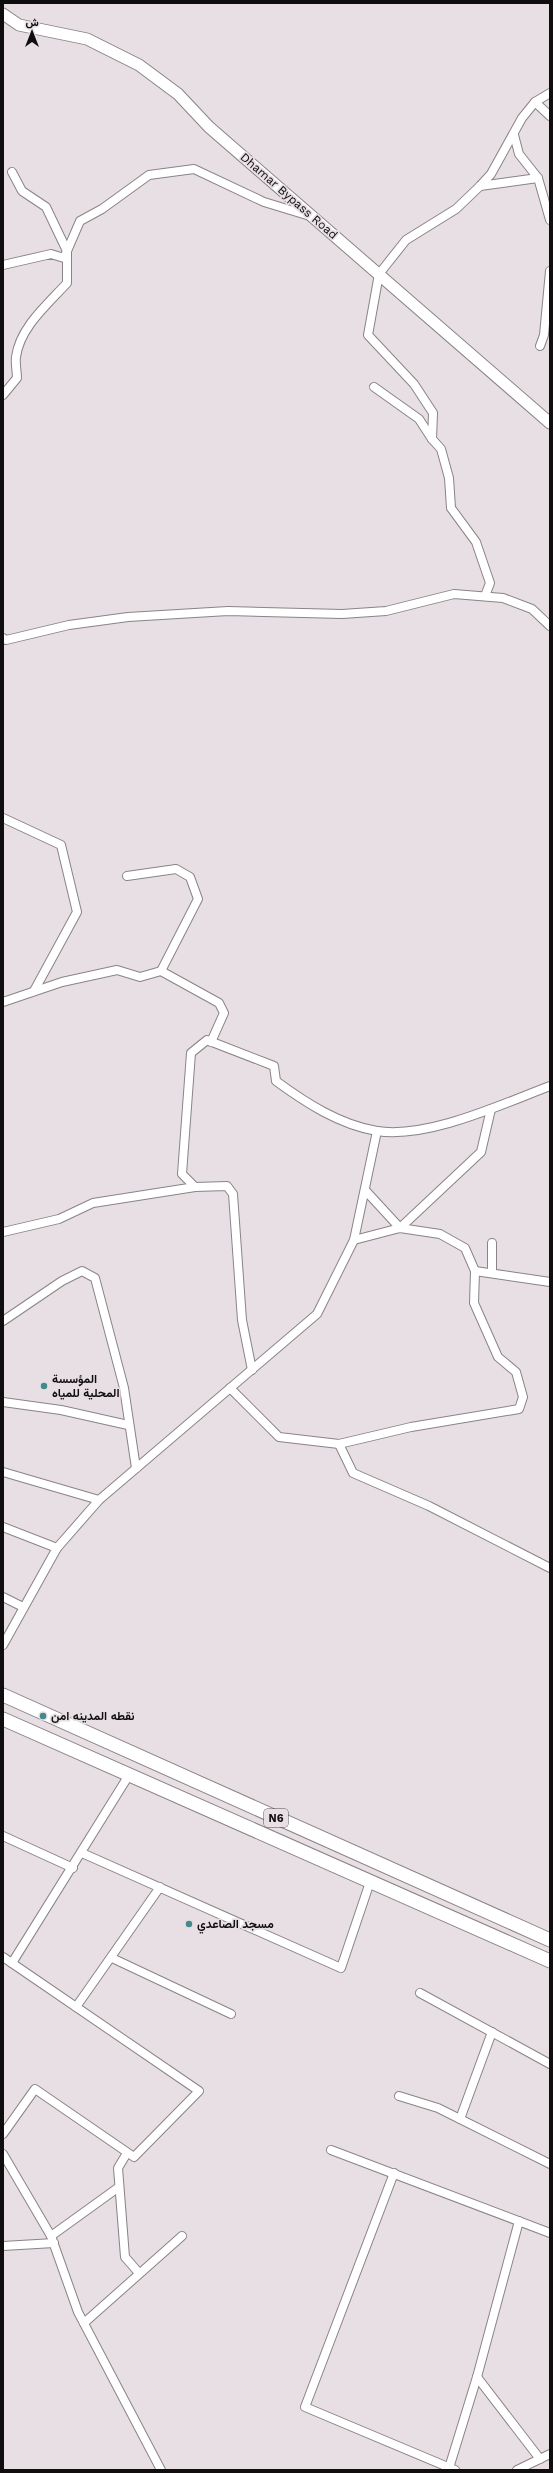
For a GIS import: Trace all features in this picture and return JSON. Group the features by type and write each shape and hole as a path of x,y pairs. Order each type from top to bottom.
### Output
{"main road":[{"name":"Dhamar Bypass Road","path":"3,14 19,25 87,39 139,65 178,94 209,127 550,423"},
{"name":"N6","path":"3,1695 550,1940"},
{"name":"N6","path":"3,1719 550,1961"},
{"path":"70,1749 80,1730"}],"street":[{"path":"432,439 433,413 414,384 368,334 379,274 406,240 456,209 480,186 491,174 514,135 522,118 536,102 550,92"},
{"path":"536,102 550,116"},
{"path":"514,135 519,154 538,178 550,220"},
{"path":"3,265 51,254 64,258 80,221 102,209 149,175 194,169 264,202 312,217"},
{"path":"3,395 17,378 16,357 22,336 38,313 67,283 66,251 46,207 22,191 12,172"},
{"path":"480,186 538,178"},
{"path":"540,346 544,334 550,272"},
{"path":"544,334 550,326"},
{"path":"374,387 419,419 432,439 441,448 449,478 451,508 476,542 490,583 485,596"},
{"path":"3,638 6,640 69,625 128,617 228,612 342,614 386,611 454,594 503,598 532,609 550,626"},
{"path":"3,818 61,845 77,912 34,991"},
{"path":"127,876 176,869 190,877 198,900 161,971"},
{"path":"3,1002 62,982 117,970 140,977 161,971 219,1003 224,1013 211,1042"},
{"path":"195,1187 182,1174 191,1053 207,1040 274,1066 276,1081 306,1103 350,1123 377,1131 422,1130 491,1109 550,1086"},
{"path":"400,1228 481,1152 491,1109"},
{"path":"3,1645 57,1548 99,1500 317,1314 354,1240 377,1131"},
{"path":"3,1232 59,1219 93,1203 195,1187 226,1186 233,1194 242,1320 252,1370"},
{"path":"365,1190 400,1228"},
{"path":"230,1388 279,1437 339,1444 411,1427 519,1409 523,1397 516,1372 498,1357 474,1302 475,1271 465,1248 440,1234 400,1228 354,1240"},
{"path":"492,1242 492,1273"},
{"path":"3,1320 62,1281 82,1271 95,1278 124,1388 128,1425 136,1468"},
{"path":"475,1271 550,1282"},
{"path":"3,1402 61,1410 128,1425"},
{"path":"339,1444 353,1472 429,1506 550,1568"},
{"path":"3,1472 99,1500"},
{"path":"3,1527 57,1548"},
{"path":"3,1597 24,1607"},
{"path":"12,1963 73,1868 129,1775"},
{"path":"3,1836 73,1868"},
{"path":"82,1853 341,1968 370,1882"},
{"path":"76,2007 160,1888"},
{"path":"3,1957 199,2091 134,2157 35,2089 3,2134"},
{"path":"112,1958 231,2014"},
{"path":"420,1993 550,2064"},
{"path":"460,2119 492,2032"},
{"path":"399,2096 438,2108 550,2164"},
{"path":"331,2150 550,2233"},
{"path":"127,2153 118,2168 125,2257 139,2273"},
{"path":"3,2154 52,2239 84,2323 161,2470"},
{"path":"394,2174 305,2407 452,2469 519,2221"},
{"path":"3,2246 52,2239 119,2186"},
{"path":"84,2323 182,2236"},
{"path":"477,2377 540,2459"},
{"path":"517,2470 550,2454"}],"place":[{"name":"المؤسسة المحلية للمياه","path":"44,1386"},
{"name":"نقطه المدينه امن","path":"43,1716"},
{"name":"مسجد الصاعدي","path":"189,1924"}]}
